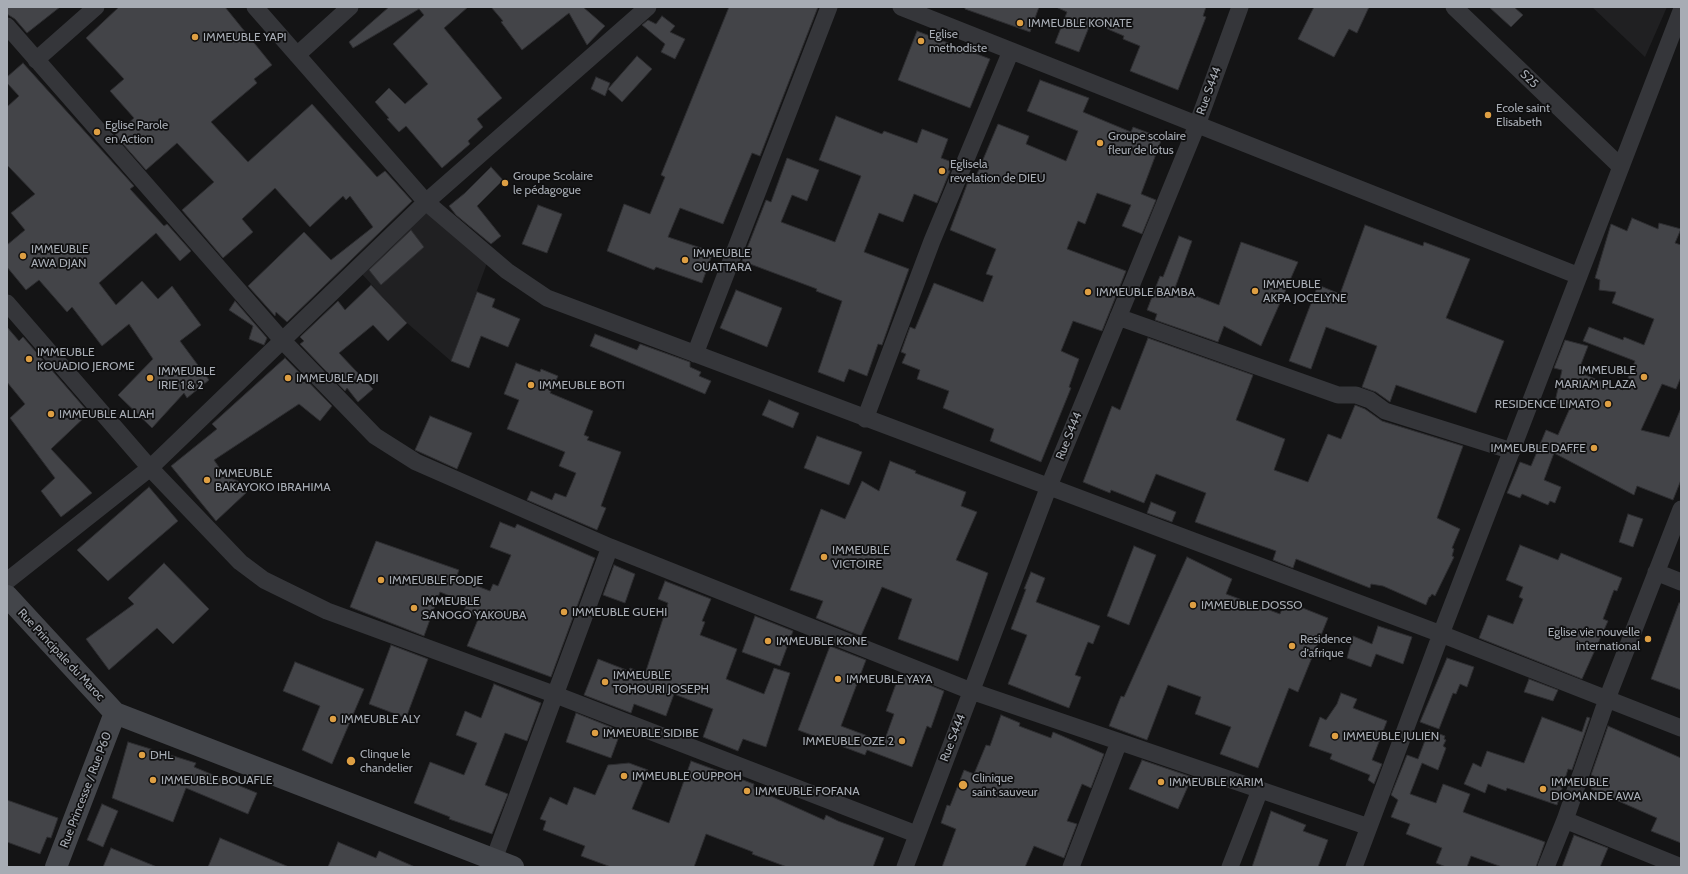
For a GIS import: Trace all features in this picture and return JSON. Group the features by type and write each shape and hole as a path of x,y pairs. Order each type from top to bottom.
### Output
{"street":[{"path":"36,60 96,7"},
{"path":"255,7 426,202 507,272 547,298 1441,634 1681,728"},
{"path":"297,55 350,7"},
{"path":"7,581 150,468 426,202 648,7"},
{"path":"695,354 829,7"},
{"path":"901,7 1579,276"},
{"name":"Rue S444","path":"905,867 916,834 1049,486 1197,125 1240,7"},
{"name":"S25","path":"1454,7 1621,167"},
{"path":"1354,867 1441,634 1681,11"},
{"path":"7,26 282,340 375,436 416,462 610,547 971,691 1369,827"},
{"path":"866,419 932,241 1011,50"},
{"path":"7,303 150,468 240,562 264,580 327,610 556,695 916,834"},
{"path":"1118,317 1338,395 1356,396 1370,400 1385,410 1512,451"},
{"path":"1546,867 1565,820 1607,699 1681,510"},
{"path":"115,712 500,865 556,695 610,547"},
{"path":"1656,572 1681,582"},
{"name":"Rue Principale du Maroc","path":"7,596 115,712"},
{"name":"Rue Princesse / Rue P60","path":"56,867 115,712"},
{"path":"1071,867 1119,742"},
{"path":"1230,867 1260,790"},
{"path":"1565,820 1681,867"}],"shaded area":[{"path":"1592,7 1667,7 1645,57"},
{"path":"427,212 487,263 451,361 407,323 361,273"}],"building":[{"path":"7,7 60,7 27,33 15,19 7,14"},
{"path":"119,7 225,7 272,65 254,79 257,83 211,122 248,162 312,104 377,177 385,171 412,201 287,322 276,312 275,316 248,286 304,232 331,260 373,227 350,196 346,200 343,196 310,227 275,188 242,219 253,232 223,258 182,210 214,182 177,143 146,170 115,135 134,118 110,91 124,79 86,38"},
{"path":"389,7 468,7 444,28 502,98 477,119 483,127 468,141 470,144 442,168 406,126 399,132 387,119 389,118 375,102 389,88 405,104 428,84 393,44 424,15 419,9 353,48 349,42"},
{"path":"491,7 583,7 605,26 587,45 569,13 522,50 501,22 503,21"},
{"path":"729,7 818,7 760,156 752,153 723,224 680,208 668,237 713,252 702,283 656,267 654,270 607,251 624,204 650,214 665,177 661,175"},
{"name":"IMMEUBLE KONATE","path":"965,7 1039,7 1030,32 965,9"},
{"path":"1056,7 1206,7 1203,16 1206,17 1178,90 1130,71 1140,46 1123,39 1124,36 1091,22 1079,52 1055,43 1067,12"},
{"path":"1314,7 1369,7 1357,33 1349,29 1334,57 1298,39"},
{"path":"1489,7 1514,7 1523,15 1511,27"},
{"path":"662,16 675,26 670,32 685,39 675,59 661,52 665,44 642,25 648,20 656,24"},
{"path":"917,31 990,59 970,108 898,80"},
{"path":"637,56 652,69 622,102 608,89"},
{"path":"23,63 134,186 130,189 164,226 167,224 191,251 180,261 156,233 99,283 116,305 142,281 158,299 172,286 201,325 180,341 209,380 187,398 184,393 152,428 118,395 153,359 129,324 102,346 72,307 67,312 39,280 26,290 7,267 7,245 25,230 11,213 35,194 7,165 7,107 19,96 7,83 7,77"},
{"path":"596,77 610,83 605,96 591,89"},
{"path":"1040,80 1089,98 1083,112 1131,132 1133,127 1162,138 1141,194 1156,200 1142,234 1122,226 1131,205 1097,193 1085,224 1078,221 1067,249 1126,271 1102,331 1073,321 1061,351 1079,359 1069,387 1071,388 1041,462 990,441 994,429 943,408 949,391 917,379 920,370 902,363 906,354 901,352 910,327 915,329 934,283 983,302 993,276 986,274 996,249 950,230 969,179 974,181 998,124 1029,136 1026,144 1066,161 1078,131 1027,111"},
{"path":"836,116 882,134 884,131 917,143 922,129 948,139 941,158 952,162 948,170 950,171 937,203 914,194 903,222 879,213 864,252 909,269 882,345 878,344 867,376 849,369 844,382 818,372 842,301 816,291 817,289 742,261 766,200 771,202 787,158 819,170 807,201 792,195 781,222 835,242 861,176 819,160"},
{"path":"491,167 503,180 477,206 501,236 491,244 456,215 449,206 465,193"},
{"path":"538,205 562,214 547,253 522,244"},
{"path":"1632,218 1658,229 1659,223 1681,229 1675,243 1681,245 1681,377 1676,389 1662,384 1641,430 1669,437 1681,408 1681,480 1673,500 1637,486 1634,495 1554,453 1544,480 1561,487 1555,503 1550,501 1548,505 1522,494 1520,498 1507,493 1520,462 1531,466 1546,430 1558,435 1570,408 1555,402 1562,370 1554,368 1565,340 1588,346 1578,372 1623,390 1635,361 1583,341 1589,327 1623,340 1624,337 1644,345 1654,319 1612,303 1616,292 1599,290 1600,280 1595,278 1611,224 1627,231"},
{"path":"1365,225 1423,246 1424,242 1470,259 1446,318 1504,341 1476,413 1396,385 1390,402 1376,392 1362,387 1377,346 1326,327 1311,369 1289,361 1318,285 1340,294"},
{"path":"411,230 424,247 381,285 369,270"},
{"path":"1179,236 1192,241 1175,288 1219,305 1241,242 1298,262 1261,346 1224,326 1218,342 1155,320 1157,314 1147,310 1160,276 1163,277"},
{"path":"371,285 407,323 388,341 373,325 339,353 373,389 358,402 347,388 345,391 300,344 304,341 300,337 338,301 345,310"},
{"path":"736,290 782,308 767,347 720,328"},
{"path":"477,292 495,299 492,307 520,319 508,347 481,336 469,368 451,361"},
{"path":"235,301 267,338 264,345 249,339 253,326 229,310"},
{"path":"7,327 19,341 23,337 89,413 51,449 92,493 61,517 41,491 55,478 10,418 25,404 7,382"},
{"path":"595,334 637,350 640,344 690,362 690,367 701,372 699,376 711,381 705,394 590,346"},
{"path":"1148,338 1253,375 1236,420 1285,439 1274,470 1308,482 1328,434 1341,439 1355,405 1365,409 1382,421 1463,446 1437,518 1460,529 1452,548 1454,549 1452,556 1454,557 1435,596 1432,594 1429,597 1426,605 1383,586 1371,584 1370,588 1296,559 1293,568 1273,560 1276,551 1195,522 1206,493 1156,474 1144,503 1111,490 1110,493 1083,482 1112,406 1120,410"},
{"path":"285,358 332,406 320,421 299,404 214,460 225,476 238,481 247,492 216,521 171,466 217,429 212,424"},
{"path":"516,363 540,372 541,369 558,376 550,393 593,411 584,435 589,437 587,440 621,452 601,506 606,508 597,530 527,500 531,491 552,500 555,493 566,497 576,473 559,466 565,452 507,429 519,400 504,394"},
{"path":"769,400 799,413 793,428 762,415"},
{"path":"430,416 472,433 457,469 415,450"},
{"path":"817,436 862,452 849,485 804,468"},
{"path":"890,461 916,471 915,473 966,492 961,506 977,512 956,560 988,573 958,661 898,639 912,599 882,587 861,636 816,618 823,601 790,590 821,509 845,519 862,481 879,491"},
{"path":"149,487 178,521 108,581 77,550"},
{"path":"1151,502 1176,512 1172,522 1147,513"},
{"path":"1628,514 1643,519 1633,547 1619,542"},
{"path":"500,522 515,528 517,524 595,558 551,677 467,646 479,617 464,611 467,603 440,592 424,636 350,607 376,541 459,570 456,578 490,591 493,584 498,586 511,555 490,547"},
{"path":"1520,545 1558,560 1561,553 1622,578 1617,591 1614,590 1603,619 1608,621 1582,679 1479,638 1488,615 1513,624 1523,599 1519,597 1523,587 1506,580"},
{"path":"1134,546 1156,555 1129,625 1107,616"},
{"path":"1187,557 1232,579 1226,594 1280,614 1285,601 1328,618 1298,692 1289,688 1258,768 1220,754 1231,727 1195,714 1201,697 1168,685 1147,740 1109,726 1121,696 1124,697"},
{"path":"164,563 209,609 173,644 157,628 109,670 86,639 134,604 128,598"},
{"path":"614,565 635,574 625,603 603,595"},
{"path":"1031,572 1045,578 1036,602 1100,626 1093,644 1088,642 1075,675 1081,677 1069,708 1008,684 1027,635 1011,629"},
{"path":"665,581 711,599 702,621 705,622 700,635 737,649 726,679 764,694 774,668 790,673 766,747 743,739 738,751 703,737 713,709 674,694 666,716 634,704 631,713 584,695 598,659 629,671 630,668 645,674 668,603 658,599"},
{"path":"1679,603 1681,603 1681,690 1651,679"},
{"name":"IMMEUBLE KONE","path":"755,616 793,631 780,666 742,652"},
{"path":"1378,626 1412,637 1403,664 1376,654 1371,667 1347,658 1353,636 1372,644"},
{"path":"391,645 428,659 406,718 369,704"},
{"path":"830,646 866,660 841,726 884,742 894,714 886,711 900,673 944,691 931,728 927,726 912,767 867,750 865,755 798,730"},
{"path":"1447,658 1474,667 1467,687 1460,684 1456,694 1453,693 1439,729 1420,722"},
{"name":"IMMEUBLE ALY","path":"295,662 364,689 332,764 302,750 320,706 283,691"},
{"path":"1529,679 1558,690 1553,701 1524,692"},
{"path":"494,684 541,703 527,741 505,733 485,785 508,794 492,834 449,819 450,817 414,803 430,762 464,775 477,743 456,735 465,711 481,718"},
{"path":"1341,693 1357,699 1353,708 1387,721 1372,760 1382,764 1374,784 1368,780 1370,775 1330,759 1332,754 1309,746 1320,717 1326,720 1337,704"},
{"name":"IMMEUBLE SIDIBE","path":"576,713 621,731 611,758 566,742"},
{"path":"1001,715 1020,723 1019,726 1051,738 1053,732 1104,754 1091,788 1082,784 1067,821 1077,824 1064,858 1034,846 1025,867 942,867 956,829 941,823 947,805 950,806 964,770 974,774 986,745 990,746"},
{"path":"1542,717 1582,732 1587,717 1590,718 1572,770 1568,769 1557,805 1507,788 1506,791 1488,784 1485,793 1464,784 1473,763 1481,767 1487,751 1524,763"},
{"path":"1608,726 1681,758 1681,843 1651,831 1657,818 1591,789 1596,777 1591,775"},
{"path":"1429,730 1445,736 1444,739 1446,740 1443,746 1446,748 1438,770 1422,763 1410,794 1436,803 1443,784 1470,794 1463,812 1545,842 1536,867 1502,867 1471,856 1467,867 1446,867 1436,863 1442,848 1406,834 1410,824 1391,817 1398,800 1391,795 1407,755 1418,759"},
{"name":"IMMEUBLE BOUAFLE","path":"128,742 196,763 194,767 257,793 248,814 186,788 173,822 112,798"},
{"name":"IMMEUBLE KARIM","path":"1142,760 1192,777 1178,809 1129,789"},
{"path":"691,761 754,784 753,788 824,820 826,815 884,838 873,867 787,867 706,834 694,867 611,867 581,856 585,846 543,830 546,821 540,819 550,797 567,805 574,787 595,795 608,765 629,763 648,770 632,809 669,823"},
{"path":"7,800 58,818 51,838 47,837 40,854 7,842"},
{"path":"102,804 118,811 103,847 87,840"},
{"path":"1271,811 1306,825 1303,831 1328,840 1318,867 1252,867"},
{"path":"1574,835 1608,848 1600,867 1562,867"},
{"path":"220,838 289,867 208,867"},
{"path":"338,842 376,858 379,851 415,867 328,867"},
{"path":"111,848 157,867 103,867"}],"place":[{"name":"IMMEUBLE KONATE","path":"1020,23"},
{"name":"IMMEUBLE YAPI","path":"195,37"},
{"name":"Eglise methodiste","path":"921,41"},
{"name":"Ecole saint Elisabeth","path":"1488,115"},
{"name":"Eglise Parole en Action","path":"97,132"},
{"name":"Groupe scolaire fleur de lotus","path":"1100,143"},
{"name":"Eglisela revelation de DIEU","path":"942,171"},
{"name":"Groupe Scolaire le pédagogue","path":"505,183"},
{"name":"IMMEUBLE AWA DJAN","path":"23,256"},
{"name":"IMMEUBLE OUATTARA","path":"685,260"},
{"name":"IMMEUBLE AKPA JOCELYNE","path":"1255,291"},
{"name":"IMMEUBLE BAMBA","path":"1088,292"},
{"name":"IMMEUBLE KOUADIO JEROME","path":"29,359"},
{"name":"IMMEUBLE MARIAM PLAZA","path":"1644,377"},
{"name":"IMMEUBLE IRIE 1 & 2","path":"150,378"},
{"name":"IMMEUBLE ADJI","path":"288,378"},
{"name":"IMMEUBLE BOTI","path":"531,385"},
{"name":"RESIDENCE LIMATO","path":"1608,404"},
{"name":"IMMEUBLE ALLAH","path":"51,414"},
{"name":"IMMEUBLE DAFFE","path":"1594,448"},
{"name":"IMMEUBLE BAKAYOKO IBRAHIMA","path":"207,480"},
{"name":"IMMEUBLE VICTOIRE","path":"824,557"},
{"name":"IMMEUBLE FODJE","path":"381,580"},
{"name":"IMMEUBLE DOSSO","path":"1193,605"},
{"name":"IMMEUBLE SANOGO YAKOUBA","path":"414,608"},
{"name":"IMMEUBLE GUEHI","path":"564,612"},
{"name":"Eglise vie nouvelle international","path":"1648,639"},
{"name":"IMMEUBLE KONE","path":"768,641"},
{"name":"Residence d'afrique","path":"1292,646"},
{"name":"IMMEUBLE YAYA","path":"838,679"},
{"name":"IMMEUBLE TOHOURI JOSEPH","path":"605,682"},
{"name":"IMMEUBLE ALY","path":"333,719"},
{"name":"IMMEUBLE SIDIBE","path":"595,733"},
{"name":"IMMEUBLE JULIEN","path":"1335,736"},
{"name":"IMMEUBLE OZE 2","path":"902,741"},
{"name":"DHL","path":"142,755"},
{"name":"Clinque le chandelier","path":"351,761"},
{"name":"IMMEUBLE OUPPOH","path":"624,776"},
{"name":"IMMEUBLE BOUAFLE","path":"153,780"},
{"name":"IMMEUBLE KARIM","path":"1161,782"},
{"name":"Clinique saint sauveur","path":"963,785"},
{"name":"IMMEUBLE DIOMANDE AWA","path":"1543,789"},
{"name":"IMMEUBLE FOFANA","path":"747,791"}]}
